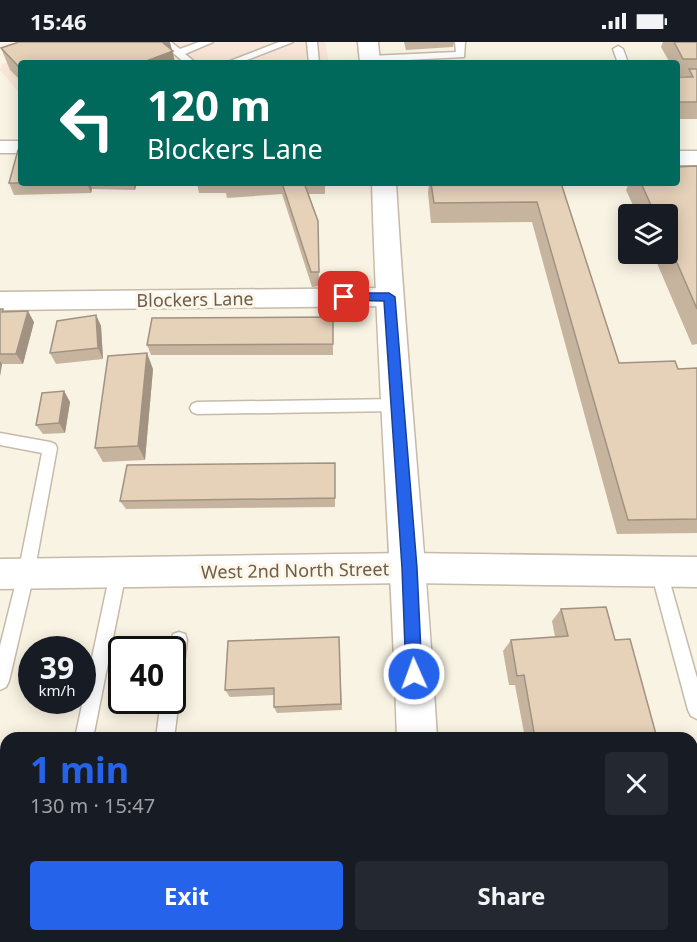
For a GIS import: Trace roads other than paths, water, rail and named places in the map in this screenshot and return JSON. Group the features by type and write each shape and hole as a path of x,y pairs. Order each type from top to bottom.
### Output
{"street":[{"path":"0,147 18,147"},
{"path":"680,158 697,158"},
{"path":"384,186 389,297 410,568 417,732"},
{"name":"Blockers Lane","path":"0,301 389,297"},
{"name":"West 2nd North Street","path":"13,574 410,568 697,572"}],"lane":[{"path":"165,42 187,60"},
{"path":"178,52 208,42"},
{"path":"238,60 288,42"},
{"path":"312,42 314,60"},
{"path":"369,55 461,55 460,42"},
{"path":"618,49 622,60"},
{"path":"197,408 397,405"},
{"path":"0,439 50,448 13,574 0,681"},
{"path":"659,572 697,710"},
{"path":"85,732 118,573"},
{"path":"166,732 168,714"}]}
